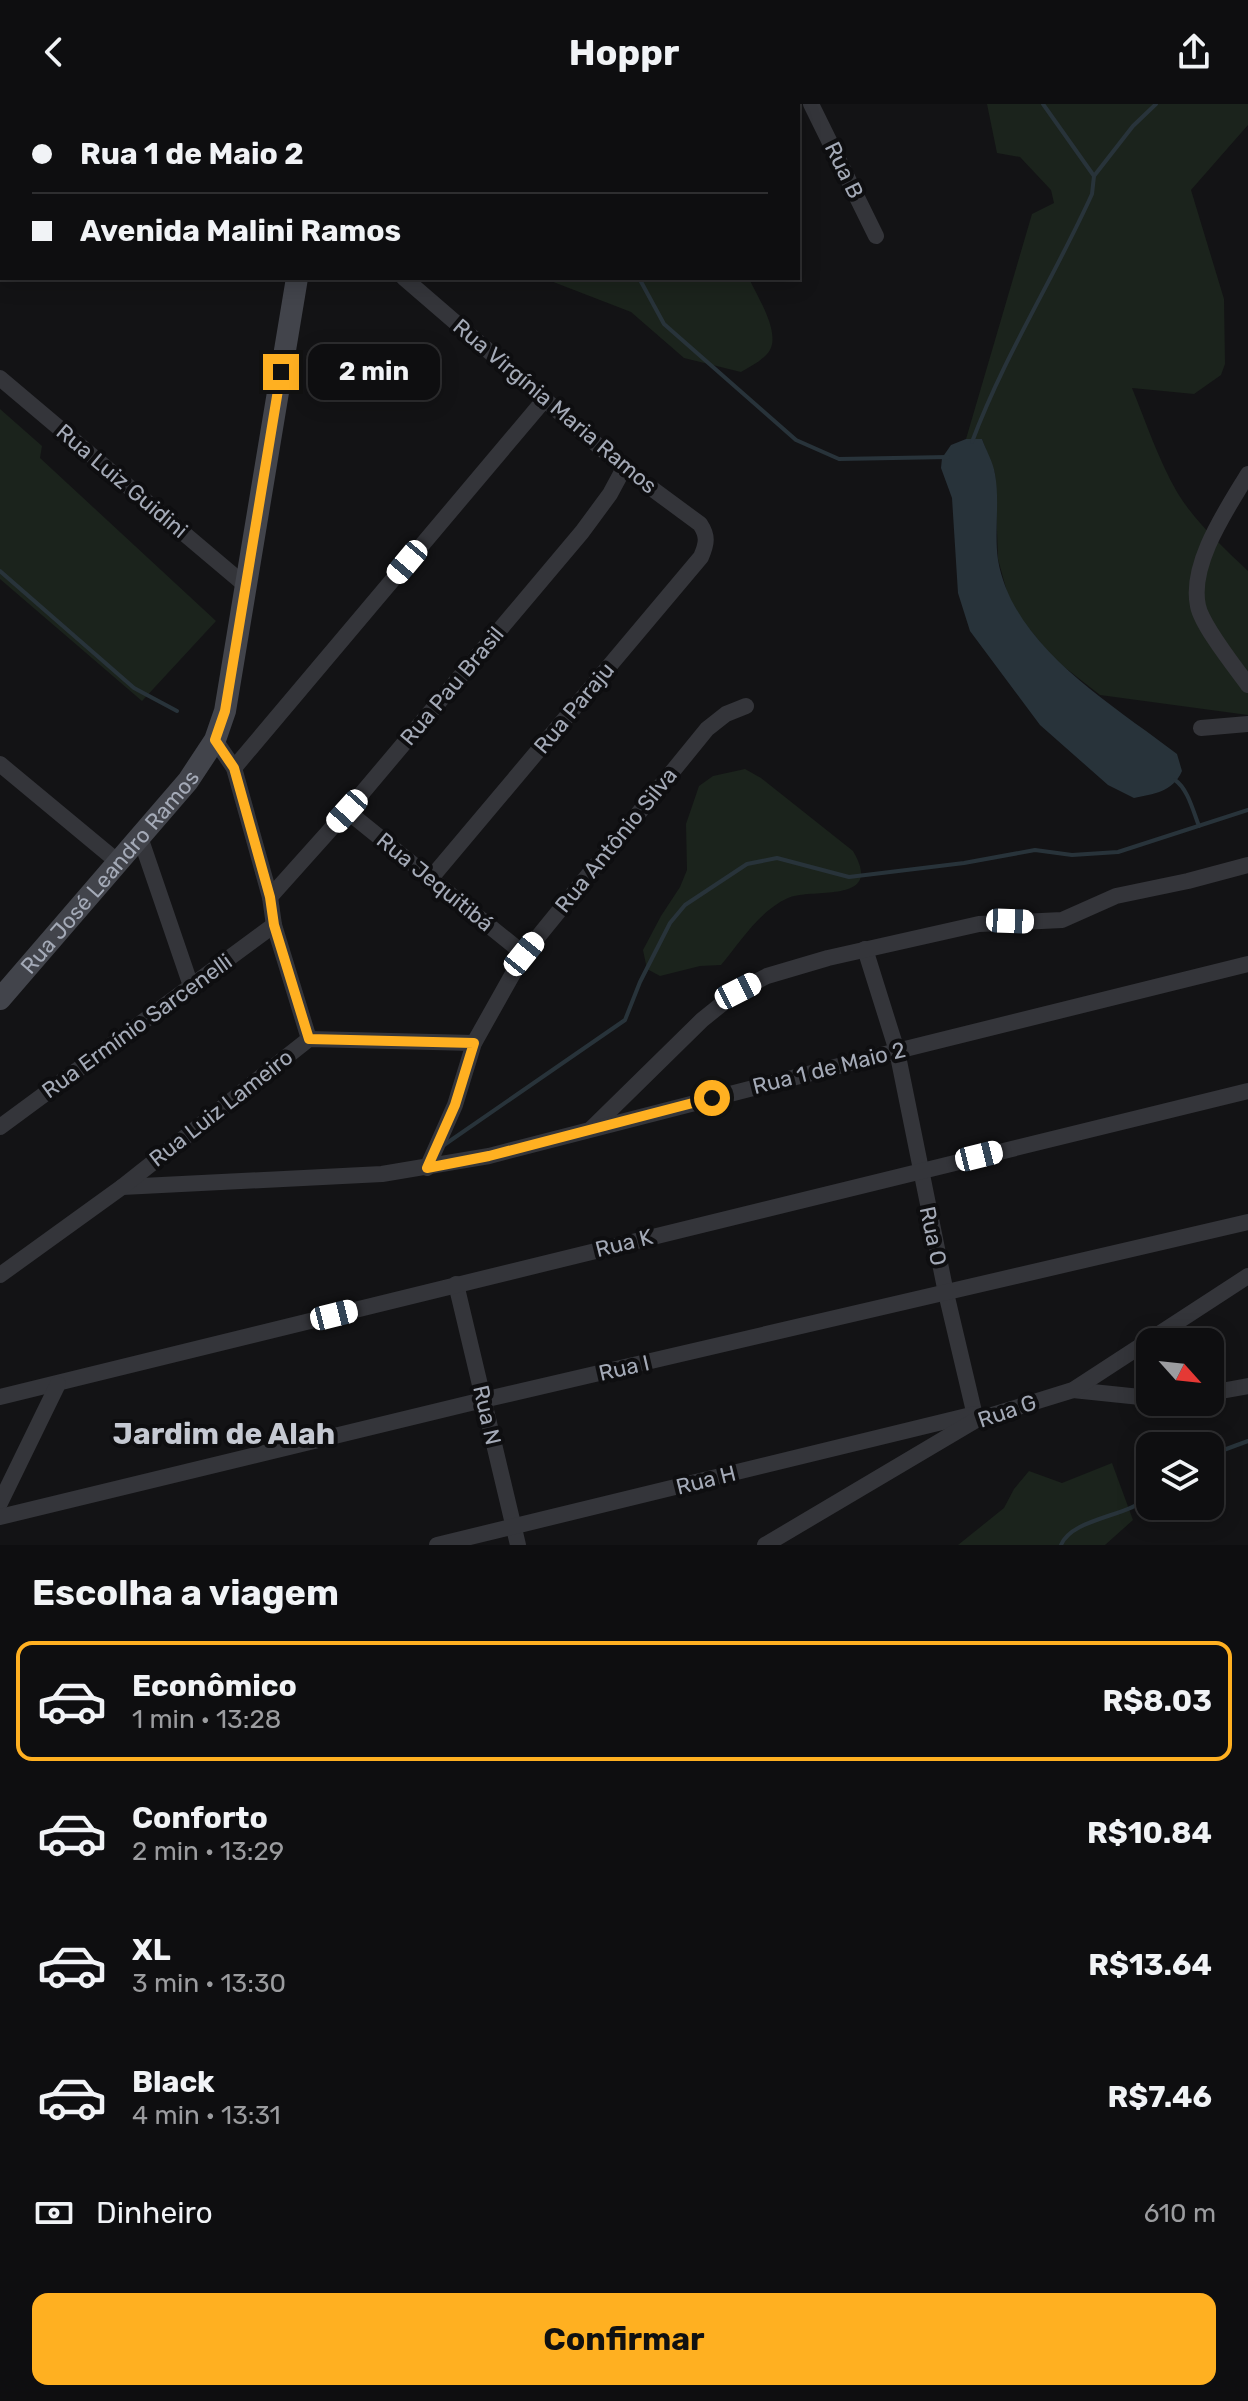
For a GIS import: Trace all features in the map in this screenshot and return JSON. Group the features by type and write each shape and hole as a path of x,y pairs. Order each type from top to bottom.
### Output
{"street":[{"name":"Rua B","path":"811,104 876,236"},
{"name":"Rua José Leandro Ramos","path":"0,999 188,781 215,740 225,711 297,280"},
{"name":"Rua Virgínia Maria Ramos","path":"406,280 624,468 700,524 706,533"},
{"name":"Rua Luiz Guidini","path":"0,378 245,585"},
{"path":"234,768 545,399"},
{"name":"Rua Pau Brasil","path":"270,897 347,811 582,532 610,494 624,468"},
{"path":"1248,474 1209,547 1199,573 1197,591 1202,617 1248,685"},
{"name":"Rua Paraju","path":"431,878 701,557 707,542 706,533"},
{"name":"Rua Antônio Silva","path":"427,1168 455,1105 474,1043 524,954 707,729 726,714 746,706"},
{"path":"1201,728 1248,724"},
{"path":"215,740 234,768 270,897 274,925 309,1039"},
{"path":"3,774 118,862"},
{"name":"Rua Jequitibá","path":"347,811 524,954"},
{"path":"140,837 191,986"},
{"path":"589,1130 702,1020 738,991 767,976 865,949 995,922 1062,920 1116,896 1248,865"},
{"name":"Rua Ermínio Sarcenelli","path":"0,1127 274,925"},
{"name":"Rua O","path":"865,949 897,1051 919,1171 976,1417"},
{"name":"Rua 1 de Maio 2","path":"122,1187 382,1174 489,1156 1248,964"},
{"name":"Rua Luiz Lameiro","path":"0,1275 122,1187 309,1039 474,1043"},
{"name":"Rua K","path":"0,1397 1248,1091"},
{"name":"Rua I","path":"0,1517 483,1400 1248,1222"},
{"name":"Rua G","path":"765,1545 976,1417 1073,1390 1248,1276"},
{"name":"Rua N","path":"456,1284 518,1545"},
{"path":"0,1503 58,1384"},
{"path":"1224,1390 1248,1386"},
{"path":"1073,1390 1136,1397"},
{"name":"Rua H","path":"437,1545 976,1417"}],"shaded area":[{"path":"987,104 1248,104 1248,125 1191,190 1224,299 1225,364 1221,375 1194,394 1132,388 1177,492 1201,524 1248,571 1248,715 1100,695 1054,659 1017,614 1007,592 998,559 995,473 982,439 966,439 1032,214 1054,203 1051,190 1020,157 997,153"},
{"path":"548,280 750,280 771,327 771,346 767,354 741,372 684,358 631,312"},
{"path":"0,409 42,446 40,458 216,621 142,701 0,579"},
{"path":"966,439 982,439 993,465 997,495 998,560 1007,591 1023,620 1069,671 1177,754 1182,771 1168,788 1134,798 1108,785 1040,725 970,631 958,593 952,498 941,468 942,458 951,445"},
{"path":"745,769 761,778 853,851 860,868 860,880 842,891 799,895 778,904 751,927 721,965 700,966 660,976 647,969 643,950 687,870 686,824 699,786 713,776"},
{"path":"1112,1463 1133,1520 1105,1545 958,1545 1004,1508 1029,1471 1062,1483"}],"waterway":[{"path":"972,442 999,379 1092,194 1094,176 1043,104"},
{"path":"1094,176 1133,126 1156,104"},
{"path":"640,280 664,324 796,440 839,459 948,457"},
{"path":"0,571 134,688 177,711"},
{"path":"1175,780 1187,795 1199,826"},
{"path":"444,1145 625,1020 670,923 685,905 747,864 777,858 849,877 964,863 1035,850 1072,855 1118,852 1248,810"},
{"path":"1224,1450 1248,1441"},
{"path":"1061,1545 1076,1529 1136,1505"}],"district":[{"name":"Jardim de Alah","path":"224,1434"}],"route":[{"path":"281,372 225,711 215,740 234,768 270,897 274,925 309,1039 474,1043 455,1105 427,1168 489,1156 712,1098"}]}
